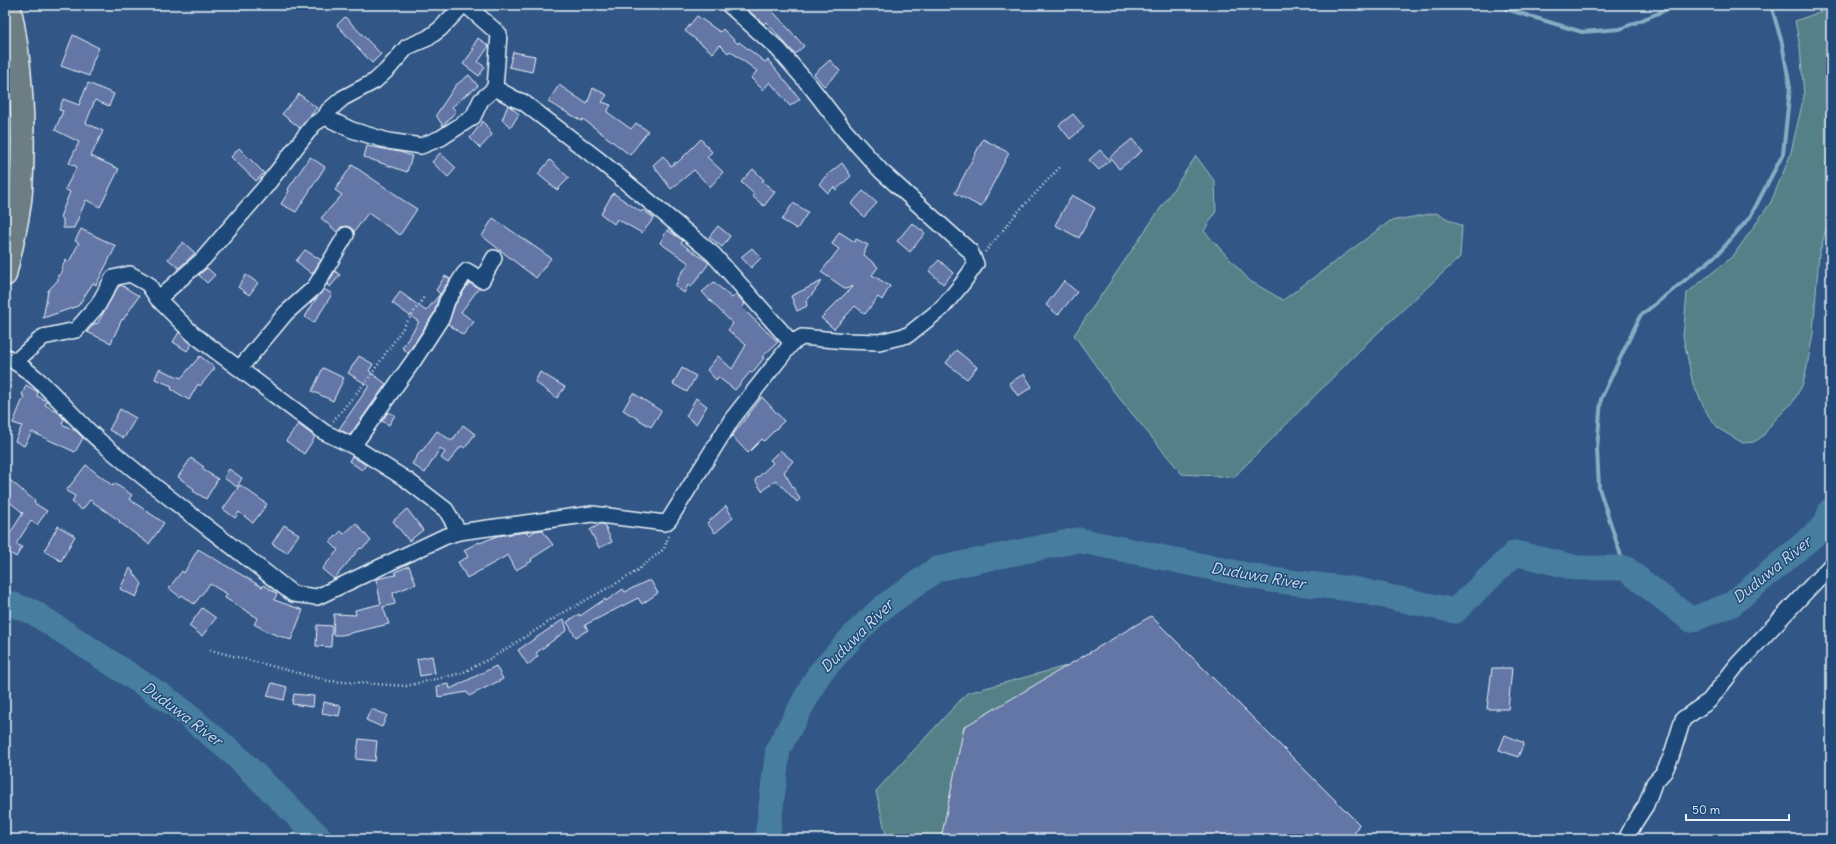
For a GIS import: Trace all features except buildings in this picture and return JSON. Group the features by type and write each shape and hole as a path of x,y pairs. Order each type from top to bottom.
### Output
{"highway":[{"path":"5,275 14,237 21,192 20,84 13,22 9,5"}],"street":[{"path":"158,299 203,259 266,186 314,124 325,117 328,111 343,98 375,81 388,69 407,47 428,38 440,29 465,5 499,34 495,88 481,100 473,117 440,138 421,146 388,140 352,130 325,117"},
{"path":"459,532 446,510 407,480 353,446 324,432 193,334 158,299 148,284 130,274 113,278 98,305 76,330 43,337 10,359 31,372 100,442 136,472 293,594 317,597 444,537 459,532 592,514 665,523 669,520 732,419 792,343 802,337 879,342 908,335 942,308 976,264 970,251 881,171 845,131 811,87 778,49 729,5"},
{"path":"495,88 523,102 599,160 714,254 792,343"},
{"path":"240,368 286,313 315,287 346,235"},
{"path":"353,446 414,360 442,317 447,301 464,274 467,271 482,280 494,258"},
{"path":"1626,839 1634,822 1646,806 1654,783 1668,765 1683,719 1709,701 1737,665 1831,565"}],"path":[{"path":"976,264 1017,213 1060,168"},
{"path":"324,432 369,378 424,297"},
{"path":"210,650 329,681 406,686 462,673 493,657 563,612 631,575 664,549 669,537 665,523"}],"green space":[{"path":"1831,8 1831,211 1819,255 1813,333 1806,372 1803,384 1793,402 1773,422 1763,436 1754,442 1743,443 1719,429 1708,415 1693,384 1683,336 1687,293 1733,256 1771,202 1790,156 1804,96 1800,47 1795,21"},
{"path":"1196,156 1215,182 1216,211 1204,231 1250,281 1283,300 1390,221 1436,213 1462,226 1460,257 1370,340 1234,477 1182,474 1115,393 1074,335"},
{"path":"1081,662 1226,839 887,839 876,791 967,693"}],"waterway":[{"path":"1502,5 1506,9 1582,32 1620,29 1678,5"},
{"path":"1625,568 1599,488 1597,449 1601,399 1640,316 1718,254 1750,217 1783,154 1790,88 1782,43 1771,5"},
{"name":"Duduwa River","path":"767,839 778,749 819,674 854,635 882,608 937,569 1078,540 1271,580 1352,589 1455,611 1515,553 1577,568 1625,568 1691,620 1732,604 1825,526 1831,510"},
{"name":"Duduwa River","path":"5,602 33,612 174,704 235,755 321,839"}]}
